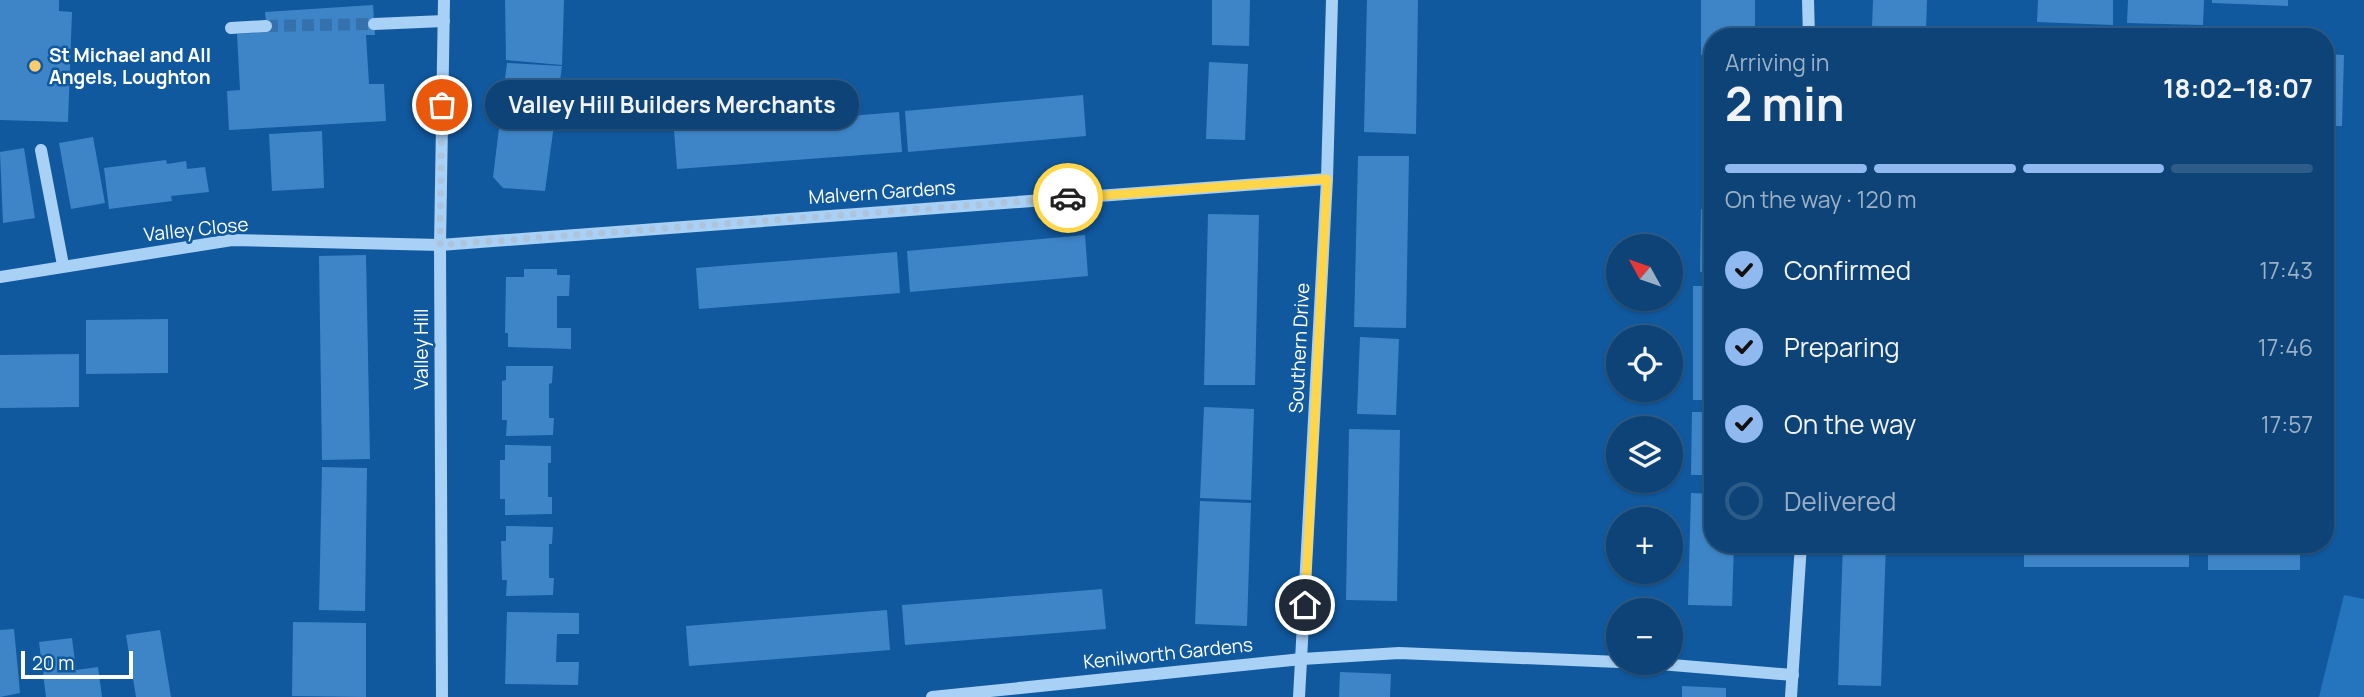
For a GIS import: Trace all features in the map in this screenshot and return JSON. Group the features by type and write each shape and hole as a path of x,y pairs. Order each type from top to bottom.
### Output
{"street":[{"name":"Valley Hill","path":"442,697 440,245 444,0"},
{"name":"Southern Drive","path":"1300,697 1327,179 1332,0"},
{"path":"1808,0 1809,28"},
{"path":"374,24 444,21"},
{"path":"231,28 266,26"},
{"path":"41,150 63,265"},
{"name":"Malvern Gardens","path":"440,245 1327,179"},
{"name":"Valley Close","path":"0,277 232,240 440,245"},
{"path":"1791,697 1800,553"},
{"name":"Kenilworth Gardens","path":"932,697 1302,659 1399,653 1606,661"},
{"path":"1683,666 1793,675"}],"shaded area":[{"path":"2344,595 2364,599 2364,697 2319,697"}],"building":[{"name":"St Michael and All Angels, Loughton","path":"0,0 59,0 59,11 72,12 68,122 0,120"},
{"path":"505,0 564,0 562,65 506,60"},
{"path":"1212,0 1250,0 1249,46 1212,45"},
{"path":"1367,0 1418,0 1416,134 1364,132"},
{"path":"1701,0 1755,0 1755,28 1704,28 1704,55 1701,55"},
{"path":"1873,0 1927,0 1926,28 1872,28"},
{"path":"2038,0 2113,0 2113,25 2037,22"},
{"path":"2128,0 2204,0 2203,25 2127,23"},
{"path":"2212,0 2288,0 2288,6 2212,3"},
{"path":"373,5 375,35 366,35 369,84 384,84 386,121 229,130 227,91 240,90 237,34 267,32 265,12"},
{"path":"2334,54 2344,55 2342,126 2334,126"},
{"path":"1209,62 1248,64 1245,140 1206,139"},
{"path":"507,63 562,66 545,191 503,188 493,177"},
{"path":"1702,82 1704,82 1704,196"},
{"path":"1083,95 1086,136 908,152 905,111"},
{"path":"899,112 902,152 677,169 674,130"},
{"path":"322,131 324,188 272,191 269,134"},
{"path":"93,137 105,203 71,209 59,143"},
{"path":"24,148 35,218 3,223 0,152"},
{"path":"1358,156 1409,156 1406,328 1354,327"},
{"path":"166,160 167,164 186,161 187,169 205,167 209,192 171,196 172,201 109,209 104,168"},
{"path":"1701,209 1704,209 1704,272 1700,272"},
{"path":"1208,214 1259,215 1255,385 1204,385"},
{"path":"1085,235 1088,276 910,292 907,251"},
{"path":"897,252 900,293 699,309 696,268"},
{"path":"366,255 370,459 322,460 319,256"},
{"path":"524,269 557,269 557,275 570,275 569,296 557,296 557,328 571,328 571,349 508,347 508,333 505,333 506,277 524,277"},
{"path":"1693,286 1704,286 1704,400 1693,400"},
{"path":"168,319 168,373 86,374 86,320"},
{"path":"1360,337 1399,339 1396,415 1357,414"},
{"path":"79,354 79,407 0,408 0,355"},
{"path":"506,366 553,366 552,383 549,384 549,418 554,418 553,435 506,436 507,420 502,420 502,381 506,380"},
{"path":"1204,407 1254,409 1251,500 1200,498"},
{"path":"1692,412 1704,412 1704,475 1691,475"},
{"path":"1349,429 1400,430 1397,601 1346,600"},
{"path":"505,445 551,446 548,497 552,497 552,514 505,515 505,499 500,499 500,460 505,460"},
{"path":"322,467 367,468 365,611 319,610"},
{"path":"1691,493 1704,494 1704,553 1734,553 1732,606 1688,605"},
{"path":"1200,501 1251,503 1247,626 1195,624"},
{"path":"506,526 553,527 552,544 549,544 549,578 554,578 553,595 506,596 507,580 502,580 501,541 506,541"},
{"path":"1843,553 1886,553 1881,686 1838,685"},
{"path":"2024,553 2189,553 2189,567 2024,567"},
{"path":"2208,553 2300,553 2300,570 2208,570"},
{"path":"1102,589 1106,629 905,645 902,605"},
{"path":"887,610 890,650 689,666 686,626"},
{"path":"507,612 579,613 579,634 557,634 556,662 579,662 578,685 505,684"},
{"path":"293,622 366,623 366,697 292,696"},
{"path":"14,629 20,693 0,697 0,630"},
{"path":"160,630 171,697 136,697 126,635"},
{"path":"72,638 76,670 98,667 102,697 46,697 39,642"},
{"path":"1340,672 1391,674 1390,697 1339,697"},
{"path":"1682,686 1726,688 1726,697 1682,697"}],"tunnel":[{"path":"266,26 374,24"}],"way so far":[{"path":"442,105 440,245 1068,198"}],"place":[{"name":"St Michael and All Angels, Loughton","path":"35,66"},
{"name":"Valley Hill Builders Merchants","path":"442,105"}],"route":[{"path":"1068,198 1327,179 1305,605"}]}
